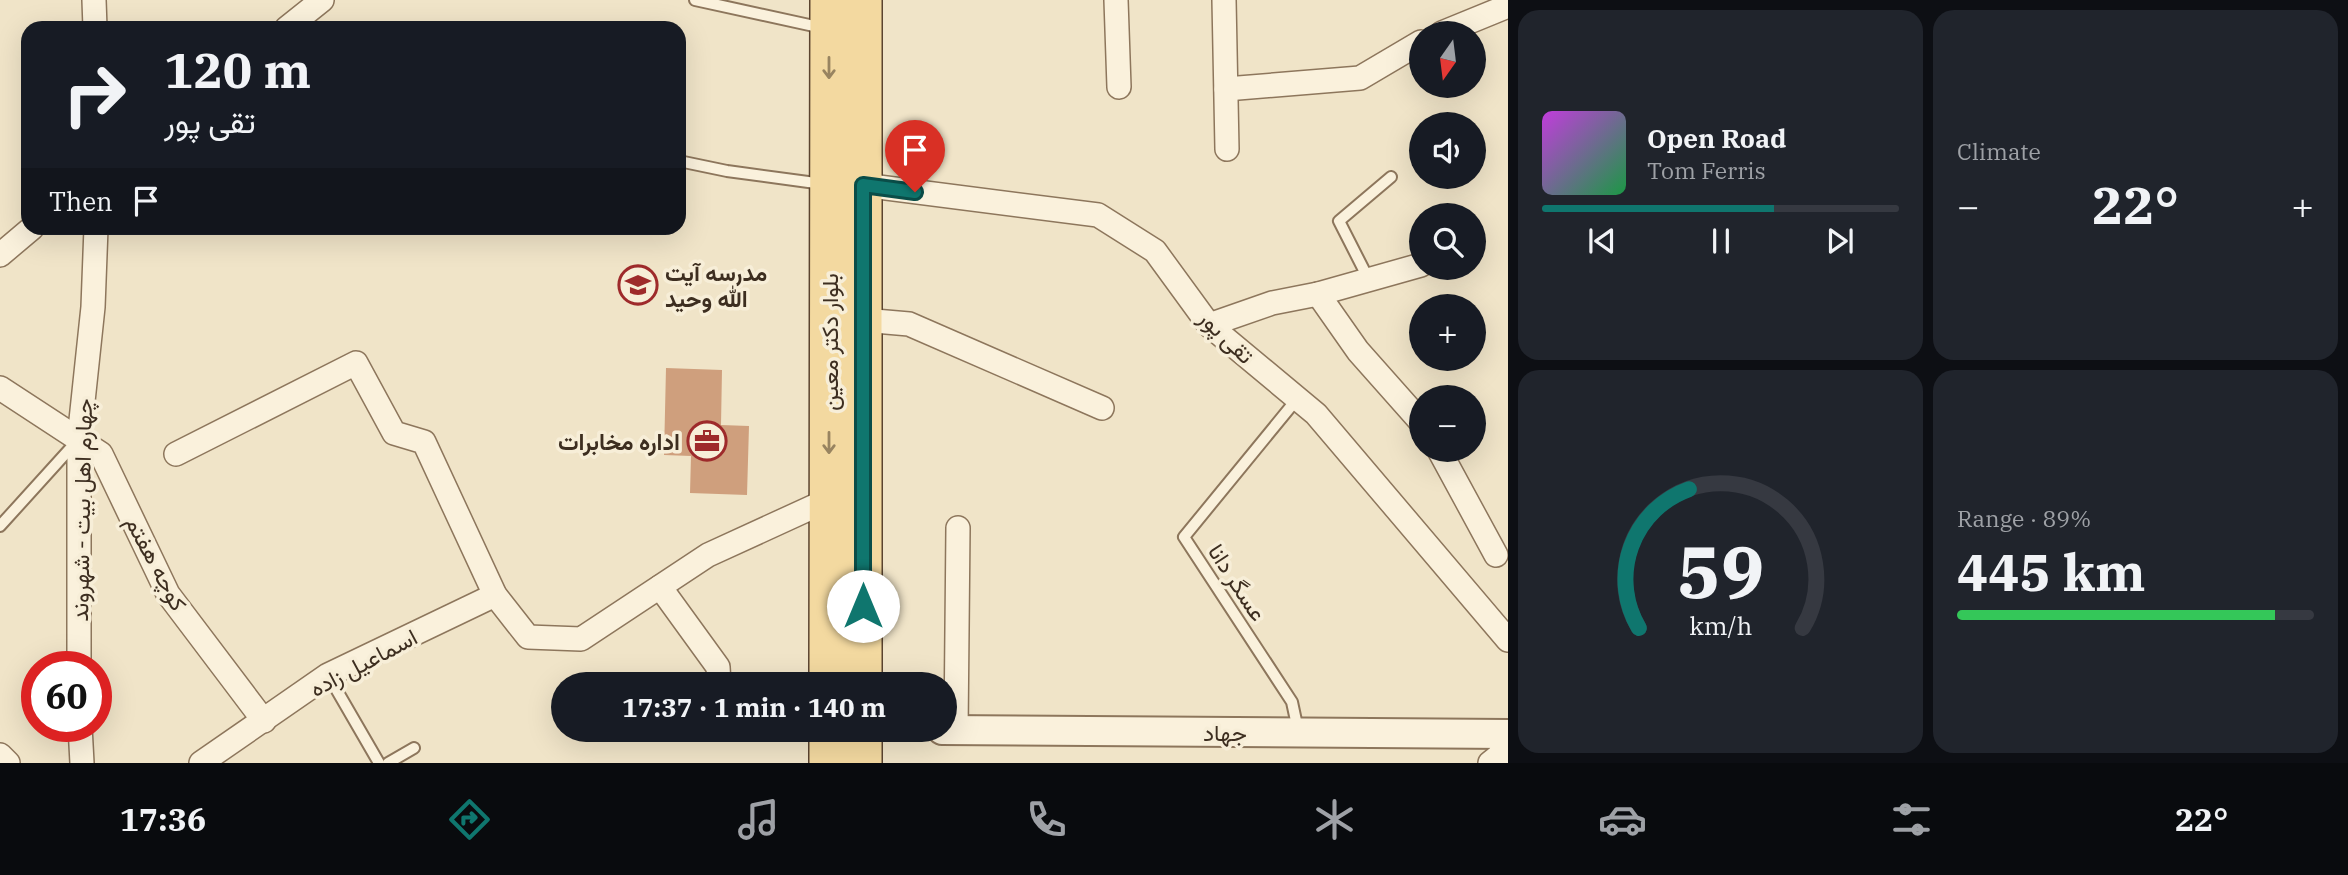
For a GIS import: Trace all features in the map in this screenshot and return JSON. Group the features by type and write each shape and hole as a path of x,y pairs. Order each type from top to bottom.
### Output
{"main road":[{"name":"بلوار دکتر معین","path":"828,672 828,500 846,185 863,0"},
{"name":"بلوار دکتر معین","path":"829,15 863,320 863,672"},
{"path":"828,742 828,763"},
{"path":"863,742 863,763"}],"street":[{"path":"94,0 95,21"},
{"path":"296,21 322,0"},
{"path":"1116,0 1119,87"},
{"path":"1224,0 1227,149"},
{"path":"1471,21 1508,6"},
{"path":"1226,89 1360,78 1409,49"},
{"name":"تقی پور","path":"846,185 1098,215 1155,251 1209,325 1316,414 1508,640"},
{"path":"0,255 24,235"},
{"name":"چهارم اهل بیت - شهروند","path":"79,651 79,439 93,307 96,235"},
{"path":"1209,325 1272,303 1318,294 1409,268"},
{"path":"1318,294 1358,351 1409,408"},
{"path":"863,320 909,324 1102,408"},
{"path":"176,454 356,363 394,433 424,442 495,595 528,637 581,639 708,555 828,500"},
{"name":"کوچه هفتم","path":"0,388 101,454 168,594 264,721"},
{"path":"1446,462 1496,555"},
{"path":"952,672 958,528"},
{"path":"660,587 718,667 718,672"},
{"name":"اسماعیل زاده","path":"201,763 328,675 495,595"},
{"name":"جهاد","path":"957,730 1507,734"},
{"path":"1490,763 1500,755 1507,734"},
{"path":"81,742 82,763"},
{"path":"0,755 8,763"}],"lane":[{"path":"695,0 829,15"},
{"path":"686,162 727,171 846,185"},
{"path":"1369,280 1339,221 1391,177"},
{"name":"عسگر دانا","path":"1297,399 1184,537 1292,702 1299,732"},
{"path":"0,526 79,439"},
{"path":"328,675 379,763"},
{"path":"388,763 414,748"}],"building":[{"name":"اداره مخابرات","path":"666,368 722,370 721,425 749,426 747,495 690,493 691,456 664,455"}],"place":[{"name":"مدرسه آیت الله وحید","path":"638,285"},
{"name":"اداره مخابرات","path":"707,441"}],"route":[{"path":"863,606 863,185 915,192"}]}
